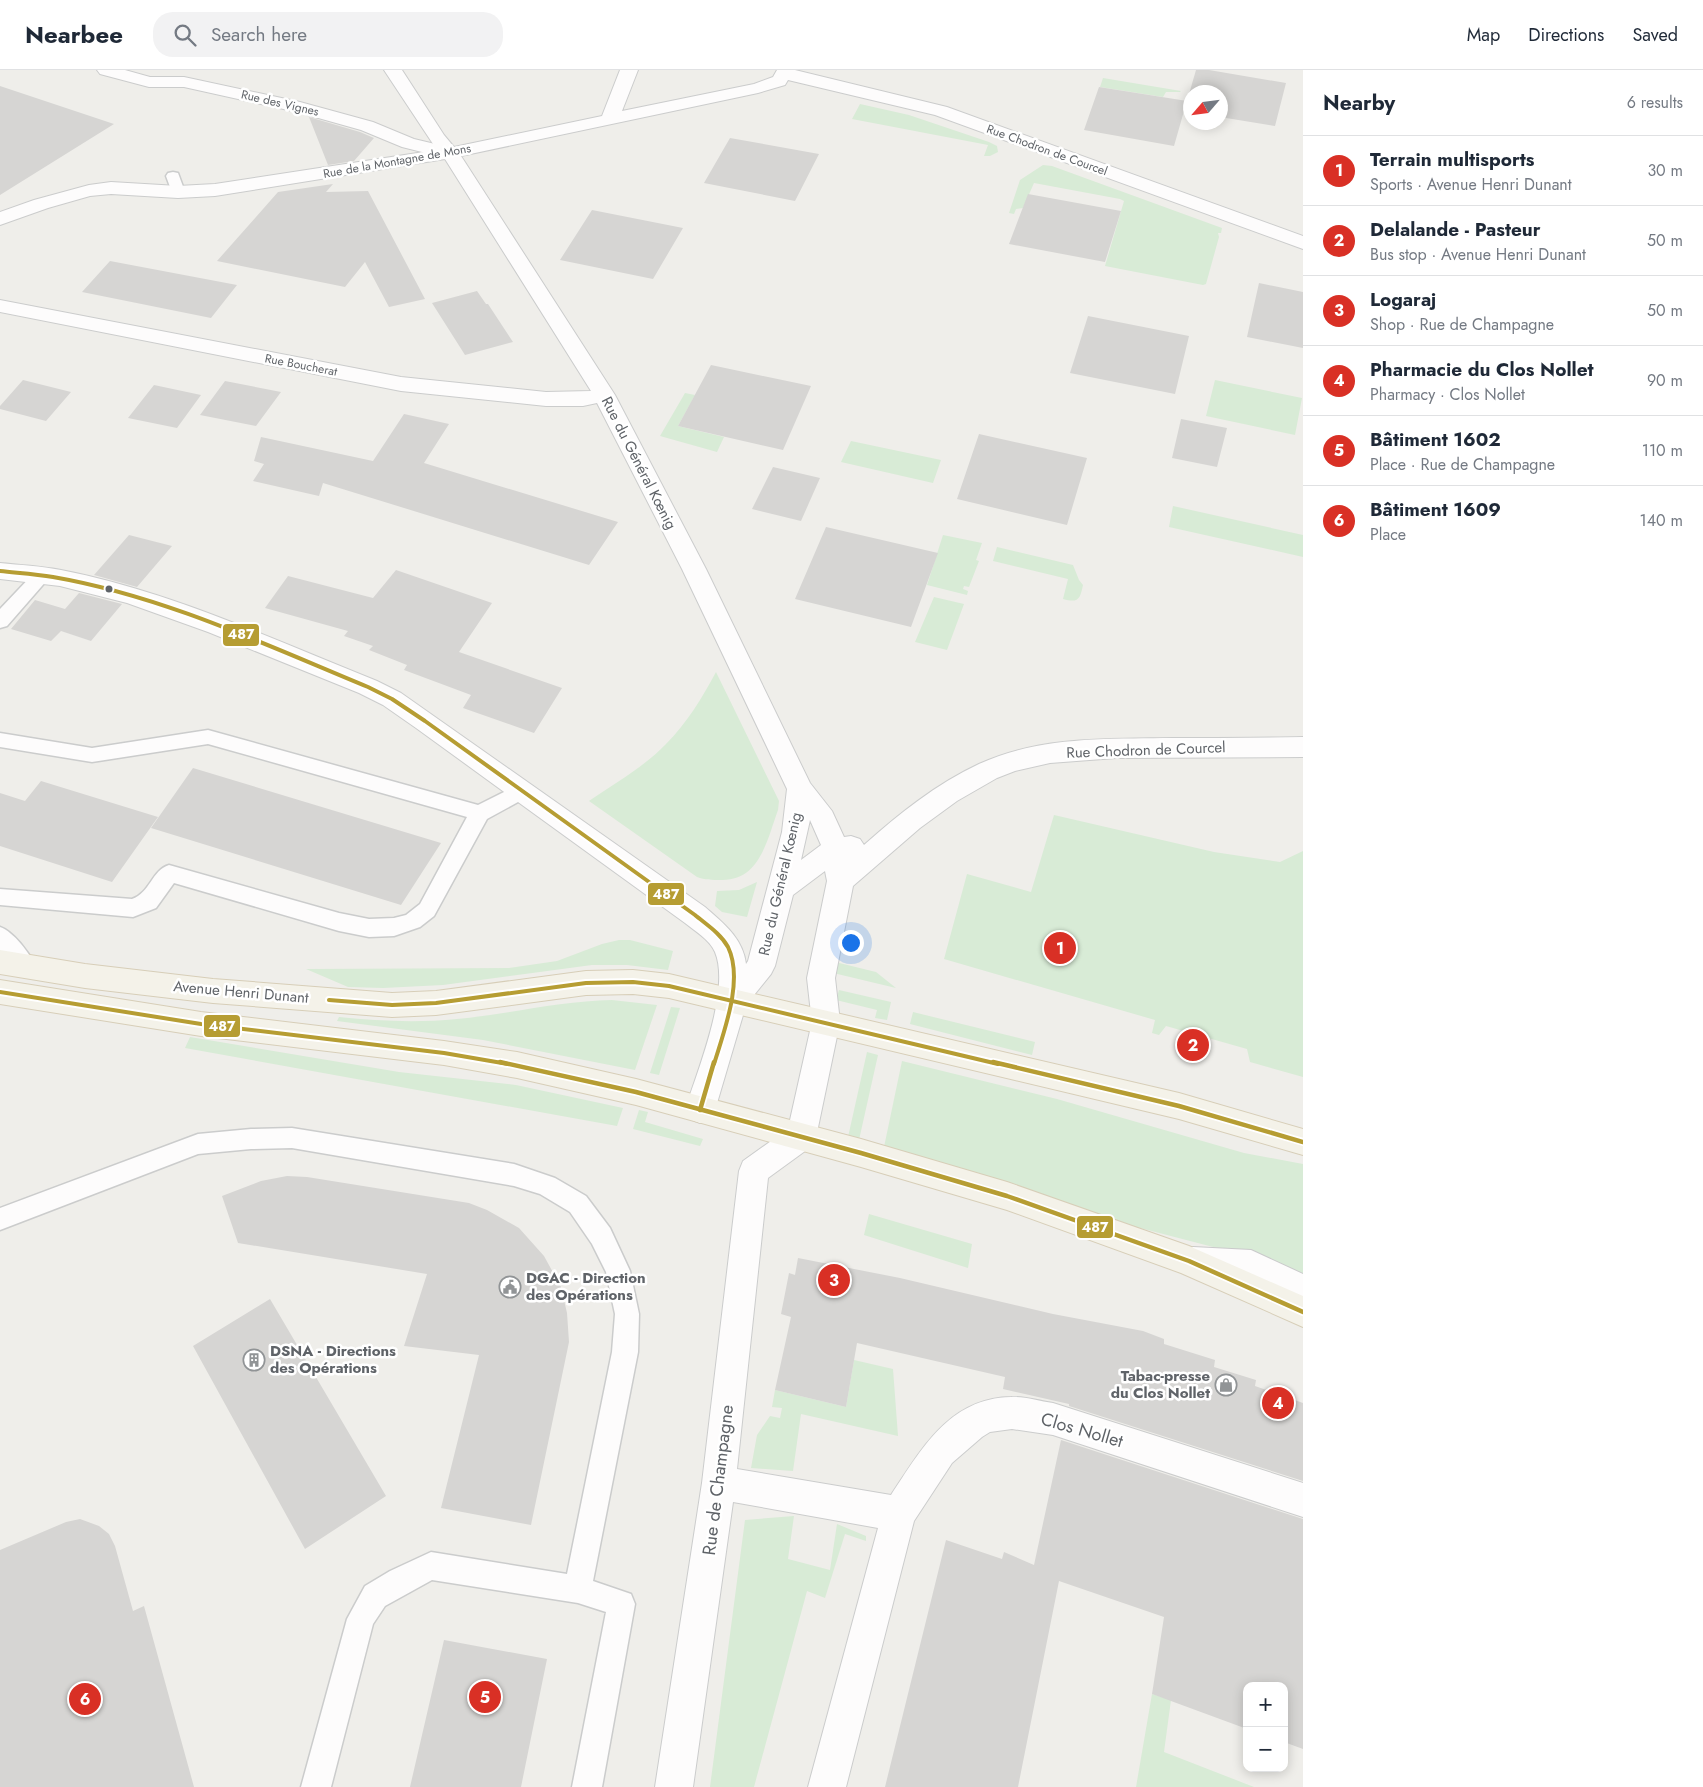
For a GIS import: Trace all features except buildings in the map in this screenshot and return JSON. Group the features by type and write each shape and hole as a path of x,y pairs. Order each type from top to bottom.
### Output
{"main road":[{"name":"Avenue Henri Dunant","path":"13,964 85,976 213,991 392,1005 436,1003 586,983 633,982 669,986 1179,1106 1303,1142"},
{"path":"0,992 200,1024 314,1036 490,1061 636,1092 1007,1196 1189,1261 1303,1312"}],"street":[{"name":"Rue des Vignes","path":"106,70 149,82 184,82 300,107 352,121 408,143 450,152"},
{"name":"Rue du Général Kœnig","path":"394,70 437,138 450,152 604,395 694,569 800,788 823,818 836,849 840,881 821,978 826,1022 801,1137"},
{"path":"610,118 629,70"},
{"name":"Rue de la Montagne de Mons","path":"0,219 41,204 89,191 175,184 215,190 450,152 758,88 779,81 786,72"},
{"name":"Rue Chodron de Courcel","path":"786,72 912,102 941,111 1303,244"},
{"name":"Rue Boucherat","path":"0,306 402,384 546,398 583,399 604,395"},
{"path":"0,571 60,578 164,606 368,687 392,699 425,721 695,915 720,936 728,948 732,961 733,1000 700,1110"},
{"name":"Rue Chodron de Courcel","path":"840,881 892,836 958,786 990,770 1045,754 1095,749 1303,747"},
{"name":"Rue du Général Kœnig","path":"733,1000 761,966 795,832 800,788"},
{"name":"Rue Chodron de Courcel","path":"782,888 836,849 892,836"},
{"name":"Rue de Champagne","path":"674,1787 719,1483 754,1171 801,1137"},
{"path":"1189,1261 1251,1265 1303,1290"},
{"name":"Clos Nollet","path":"827,1787 899,1514 940,1451 970,1425 985,1416 1012,1413 1053,1419 1303,1500"},
{"path":"719,1483 899,1514"}],"lane":[{"path":"0,621 42,575"},
{"path":"0,740 92,756 208,737 480,813"},
{"path":"0,897 133,908 149,902 169,873 339,922 368,928 394,927 413,921 428,910 480,813 522,791"},
{"path":"0,936 13,964"},
{"path":"0,1219 198,1144 251,1139 292,1138 514,1175 547,1186 578,1204 601,1236 618,1270 627,1314 625,1352 578,1589"},
{"path":"316,1787 360,1618 375,1596 431,1566 578,1589 621,1604 587,1787"}],"green space":[{"path":"1103,78 1181,91 1166,92 1163,97 1100,87"},
{"path":"860,104 909,115 989,142 997,146 998,152 990,156 984,156 988,145 852,119"},
{"path":"1043,165 1052,166 1222,228 1221,233 1218,233 1219,237 1206,284 1203,285 1105,266 1124,201 1120,199 1034,183 1023,208 1016,209 1014,214 1009,213 1020,180"},
{"path":"1215,380 1302,398 1295,435 1206,416"},
{"path":"685,393 695,395 678,426 724,437 717,452 660,436"},
{"path":"851,441 941,460 933,483 841,462"},
{"path":"1173,506 1303,535 1303,557 1169,527"},
{"path":"943,535 982,543 976,560 979,561 969,587 964,586 963,589 968,591 967,595 927,585"},
{"path":"997,547 1073,565 1083,585 1078,599 1072,601 1063,599 1068,579 993,561"},
{"path":"934,597 964,604 947,650 915,642"},
{"path":"716,672 779,801 778,810 760,857 745,874 734,879 721,880 697,877 589,801 639,767 666,744 694,710"},
{"path":"1054,815 1214,852 1280,862 1303,851 1303,1077 1250,1062 1247,1049 1166,1026 1159,1035 1152,1033 1155,1020 944,959 967,874 1031,892"},
{"path":"757,882 747,917 722,912 715,906 717,891 739,890"},
{"path":"619,940 630,940 673,951 668,970 627,965 592,965 443,985 383,988 348,987 306,969 509,968 557,961 602,944"},
{"path":"831,961 876,972 896,988 829,972"},
{"path":"839,990 891,1002 887,1020 875,1018 877,1010 836,1000"},
{"path":"612,1000 657,1005 635,1070 483,1040 337,1021 339,1017 398,1021 442,1020 573,1003"},
{"path":"671,1007 680,1008 659,1075 650,1073"},
{"path":"913,1012 1035,1042 1032,1055 910,1024"},
{"path":"190,1037 399,1072 516,1085 623,1108 617,1126 185,1048"},
{"path":"867,1052 878,1055 859,1140 848,1137"},
{"path":"902,1061 1057,1099 1244,1153 1303,1164 1303,1278 1240,1254 1094,1216 884,1147"},
{"path":"639,1110 648,1112 645,1122 703,1139 700,1146 633,1129"},
{"path":"869,1214 972,1244 968,1268 864,1235"},
{"path":"854,1360 893,1369 898,1436 801,1414 793,1471 751,1468 757,1435 770,1416 780,1418 782,1408 772,1407 775,1390 846,1407"},
{"path":"794,1516 788,1559 830,1570 837,1524 866,1536 866,1541 845,1534 825,1598 807,1591 754,1787 710,1787 745,1520"},
{"path":"1152,1694 1171,1700 1164,1752 1254,1787 1136,1787"}],"transit line":[{"name":"487","path":"0,571 60,578 139,598 217,625 368,687 392,699 425,721 695,915 720,936 728,948 732,961 733,1000 700,1110"},
{"name":"487","path":"329,1000 392,1005 436,1003 586,983 633,982 669,986 1179,1106 1303,1142"},
{"name":"487","path":"0,992 201,1024 444,1053 517,1065 636,1092 861,1153 1007,1196 1189,1261 1303,1312"}],"place":[{"name":"Terrain multisports","path":"1060,948"},
{"name":"Delalande - Pasteur","path":"1193,1045"},
{"name":"Logaraj","path":"834,1280"},
{"name":"DGAC - Direction des Opérations","path":"510,1287"},
{"name":"DSNA - Directions des Opérations","path":"254,1360"},
{"name":"Tabac-presse du Clos Nollet","path":"1226,1385"},
{"name":"Pharmacie du Clos Nollet","path":"1278,1403"},
{"name":"Bâtiment 1602","path":"485,1697"},
{"name":"Bâtiment 1609","path":"85,1699"}]}
